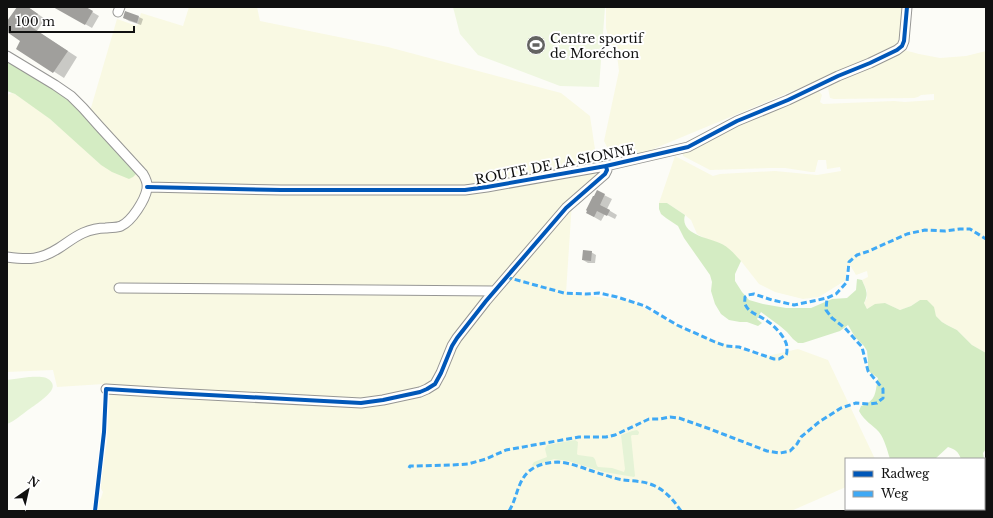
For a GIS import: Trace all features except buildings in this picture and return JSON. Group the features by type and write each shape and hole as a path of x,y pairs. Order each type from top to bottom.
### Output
{"street":[{"name":"ROUTE DE LA SIONNE","path":"147,187 281,190 457,191 606,166 688,147 737,121 788,100 897,50 902,46 904,41 907,7"},
{"path":"7,56 74,99 143,174 147,187 144,199 129,220 123,225 84,232 54,251 39,257 29,259 7,257"},
{"path":"106,389 367,402 420,392 430,388 442,373 452,346 457,338 494,291 566,208 605,174 607,170 606,166"},
{"path":"119,288 494,291"}],"green space":[{"path":"189,7 257,7 260,21 388,47 561,93 590,116 599,176 572,202 566,293 631,301 681,328 763,357 798,349 828,360 875,458 845,458 845,487 791,511 97,511 97,504 103,492 100,484 107,441 110,384 57,387 53,370 7,372 7,95 12,93 15,94 36,108 71,137 101,165 88,118 117,19 137,26 141,13 183,26"},
{"name":"Centre sportif de Moréchon","path":"453,7 605,7 599,87 560,86 478,55 460,34"},
{"path":"606,7 905,7 901,39 898,44 884,53 622,162 612,157 604,141 619,71 616,47 610,44 606,28"},
{"path":"904,50 940,58 966,56 986,51 986,353 972,345 957,330 942,322 936,316 933,307 920,300 911,306 900,310 885,303 867,309 864,303 867,298 867,291 862,280 868,277 867,271 856,275 850,265 846,267 846,280 819,297 803,299 775,292 759,284 741,261 722,244 706,239 697,234 691,220 685,215 667,203 659,203 675,156 713,176 720,174 775,171 817,175 841,171 840,167 827,169 826,160 818,160 815,172 785,168 710,170 683,156 683,152 742,123 818,90 822,95 820,102 823,104 934,100 934,94 921,95 914,98 830,98 828,88 830,84"},
{"path":"7,61 56,89 68,98 135,170 136,174 129,179 112,172 101,165 50,119 15,94 7,91"},
{"path":"659,203 667,203 685,215 684,222 691,231 697,235 725,246 741,261 735,274 735,281 749,300 786,308 811,308 832,299 847,298 856,290 857,279 862,280 866,289 867,294 864,303 867,309 875,304 885,303 900,310 911,306 920,300 927,300 934,307 936,316 942,322 957,330 972,345 986,353 986,449 983,453 984,458 961,458 956,451 948,447 936,458 890,458 881,435 859,411 861,406 873,399 876,392 878,378 868,371 867,351 855,337 848,325 840,331 803,343 798,343 780,326 761,312 757,319 762,323 758,326 747,322 729,320 721,314 715,304 711,291 712,282 710,275 684,238 678,226 661,214"},
{"path":"42,377 48,379 53,387 42,400 15,420 7,424 7,380"},
{"path":"637,430 639,432 638,435 631,436 634,477 604,472 568,461 554,459 534,466 532,465 534,462 547,457 545,449 547,445 575,440 578,442 578,455 593,457 598,467 612,468 624,472 625,469 621,435"}],"water":[{"path":"535,39 538,41 539,45 538,48 534,50 532,49 530,41"}],"marked path":[{"path":"506,277 564,293 599,293 617,297 645,306 677,325 715,342 726,346 739,347 774,359 779,359 787,354 785,340 771,324 752,312 745,305 745,297 748,295 754,294 794,305 827,298 836,294 847,282 849,262 857,255 907,234 925,230 945,231 970,229 986,239"},
{"path":"409,468 410,466 468,464 486,459 506,450 579,437 606,437 615,435 649,419 670,417 679,418 767,451 780,453 790,451 801,437 819,422 841,408 856,403 877,403 883,398 883,389 868,371 862,347 845,328 832,318 826,310 827,298"},
{"path":"985,465 986,461"},
{"path":"509,511 523,478 527,473 535,467 558,462 576,465 618,479 651,484 667,494 681,511"}],"cycle path":[{"path":"147,187 281,190 465,190 606,166 688,147 737,121 788,100 897,50 902,46 904,41 907,7"},
{"path":"95,511 104,432 106,389 361,403 383,400 420,392 427,389 435,384 452,346 486,301 566,208 605,174 607,170 606,166"}],"place":[{"name":"Centre sportif de Moréchon","path":"536,45"}]}
